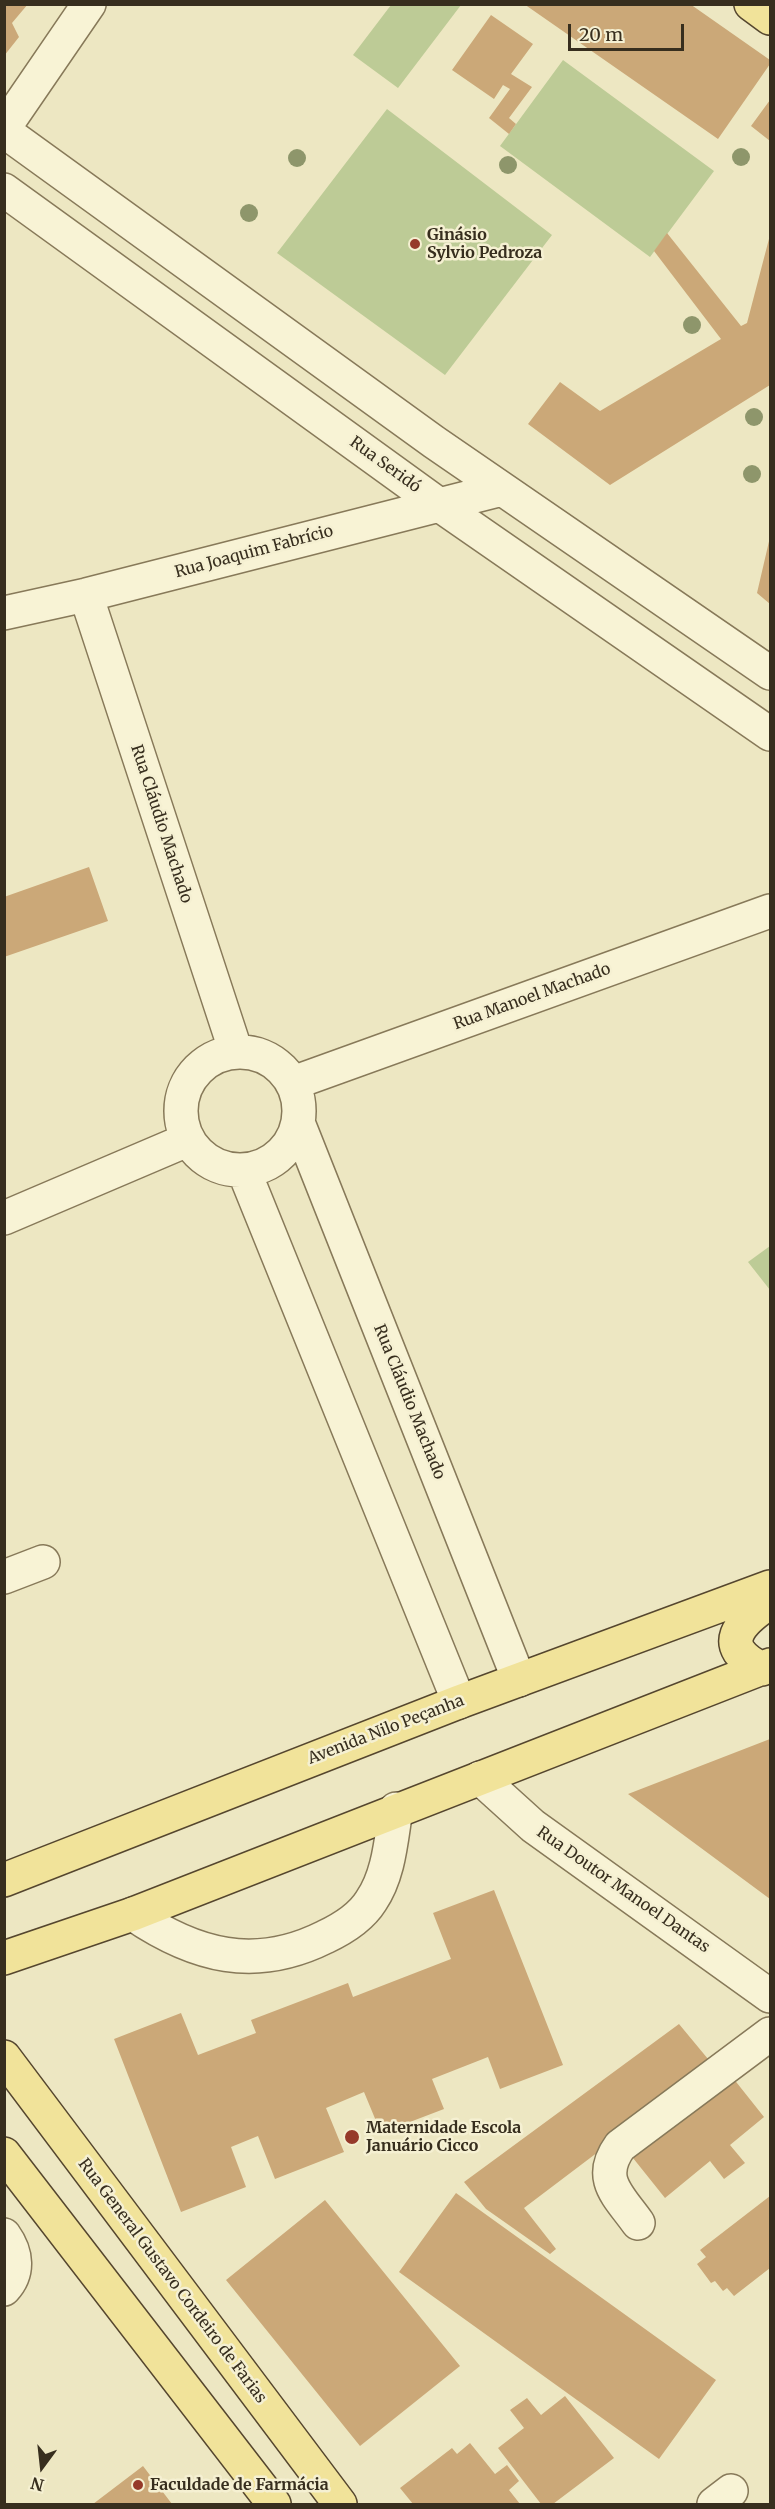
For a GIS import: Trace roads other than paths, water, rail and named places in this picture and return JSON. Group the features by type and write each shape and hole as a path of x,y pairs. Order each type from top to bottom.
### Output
{"main road":[{"path":"751,4 771,18"},
{"name":"Avenida Nilo Peçanha","path":"4,1880 459,1702 771,1587"},
{"path":"766,1667 743,1658 737,1646 738,1633 744,1620 771,1602"},
{"path":"4,1958 133,1914 396,1809 766,1667"},
{"name":"Rua General Gustavo Cordeiro de Farias","path":"4,2057 340,2505"},
{"path":"4,2154 274,2505"}],"street":[{"path":"89,4 4,130 502,489 771,673"},
{"name":"Rua Seridó","path":"4,189 438,504 771,734"},
{"name":"Rua Joaquim Fabrício","path":"4,613 86,595 502,489"},
{"name":"Rua Cláudio Machado","path":"86,595 236,1052"},
{"name":"Rua Manoel Machado","path":"293,1083 771,911"},
{"path":"236,1052 258,1054 278,1065 293,1083 300,1103 299,1125 290,1145 274,1160 261,1168 244,1171 211,1164 197,1153 187,1140 180,1116 182,1092 195,1072 214,1057 236,1052"},
{"name":"Rua Cláudio Machado","path":"299,1125 519,1680"},
{"path":"4,1218 187,1140"},
{"path":"244,1171 459,1702"},
{"path":"4,1577 43,1562"},
{"name":"Rua Doutor Manoel Dantas","path":"480,1778 533,1826 771,1996"},
{"path":"133,1914 188,1946 219,1954 247,1958 278,1955 307,1946 336,1931 371,1902 382,1881 396,1809"},
{"path":"638,2223 609,2183 608,2171 612,2158 620,2146 771,2034"},
{"path":"4,2235 16,2262 14,2274 4,2289"}],"place":[{"name":"Ginásio Sylvio Pedroza","path":"415,244"},
{"name":"Maternidade Escola Januário Cicco","path":"352,2137"},
{"name":"Faculdade de Farmácia","path":"138,2485"}]}
